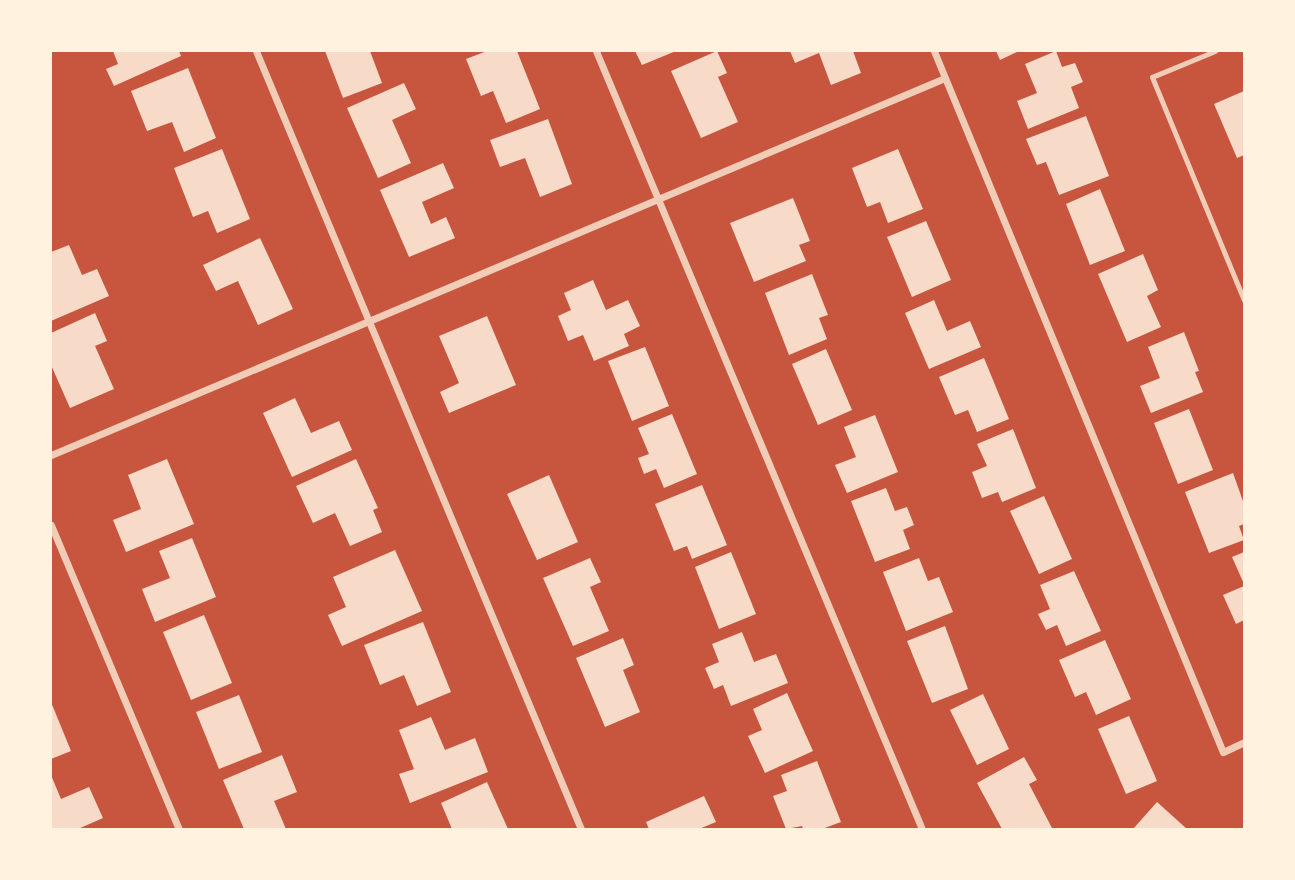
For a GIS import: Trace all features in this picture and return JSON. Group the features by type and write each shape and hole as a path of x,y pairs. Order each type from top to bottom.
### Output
{"street":[{"path":"256,51 581,829"},
{"path":"596,51 922,829"},
{"path":"934,51 1223,751 1244,742"},
{"path":"51,455 945,78"},
{"path":"51,525 179,829"}],"lane":[{"path":"1215,51 1152,77 1244,300"}],"building":[{"path":"113,51 179,51 181,56 114,86 106,69 118,64"},
{"path":"325,51 370,51 382,83 343,98"},
{"path":"487,51 517,51 540,109 506,123 493,91 481,96 466,59"},
{"path":"635,51 676,51 642,65"},
{"path":"717,51 727,73 718,77 738,122 701,138 671,71"},
{"path":"790,51 853,51 861,73 831,85 819,53 795,63"},
{"path":"996,51 1019,51 1000,60"},
{"path":"1056,51 1062,67 1075,63 1083,82 1071,87 1079,108 1028,129 1017,101 1037,93 1025,64"},
{"path":"188,68 216,138 184,152 172,122 147,131 131,91"},
{"path":"404,83 416,109 392,120 411,163 378,178 347,108"},
{"path":"1244,91 1244,155 1237,158 1214,104"},
{"path":"1086,116 1109,176 1059,195 1046,162 1037,165 1026,139"},
{"path":"548,119 572,184 540,197 525,158 500,167 490,140"},
{"path":"222,149 250,219 217,233 208,211 193,217 174,168"},
{"path":"898,149 923,209 888,223 880,202 867,207 852,168"},
{"path":"443,163 454,188 422,202 431,224 446,217 455,238 409,257 380,190"},
{"path":"1100,189 1125,251 1090,265 1066,204"},
{"path":"793,198 810,241 799,245 806,261 754,282 730,223"},
{"path":"926,221 951,280 912,297 887,237"},
{"path":"260,238 293,309 258,325 238,281 216,291 203,265"},
{"path":"69,245 82,275 97,269 109,296 51,321 51,252"},
{"path":"1143,254 1158,290 1147,296 1161,327 1127,342 1098,274"},
{"path":"812,274 828,315 819,318 827,339 789,355 765,293"},
{"path":"593,280 606,310 628,300 640,326 624,334 629,346 594,361 583,335 568,341 558,316 571,310 564,293"},
{"path":"934,300 947,331 970,321 981,347 929,369 905,313"},
{"path":"95,313 107,341 95,346 114,389 70,408 51,365 51,333"},
{"path":"487,316 516,385 449,413 440,392 459,383 439,336"},
{"path":"1184,332 1199,371 1195,372 1203,392 1151,413 1140,386 1160,378 1148,347"},
{"path":"645,347 669,406 632,421 608,361"},
{"path":"826,349 852,410 818,425 792,364"},
{"path":"984,358 1009,419 977,432 968,410 955,415 939,377"},
{"path":"295,398 311,433 339,421 352,450 292,477 263,413"},
{"path":"1189,409 1213,470 1178,484 1154,423"},
{"path":"672,414 697,474 664,488 656,469 644,474 638,458 649,454 638,428"},
{"path":"875,415 898,472 847,493 835,465 856,457 844,427"},
{"path":"1013,429 1036,488 1002,502 998,492 982,498 972,472 987,466 977,444"},
{"path":"167,459 194,524 126,552 113,520 141,509 128,475"},
{"path":"356,459 378,508 373,510 382,532 350,546 335,513 313,523 296,486"},
{"path":"1233,473 1244,504 1244,524 1239,526 1244,540 1209,553 1185,492"},
{"path":"549,475 578,542 537,560 507,494"},
{"path":"702,485 727,545 692,559 687,546 674,551 655,504"},
{"path":"886,488 895,511 907,507 914,525 903,530 910,549 875,562 851,501"},
{"path":"1044,496 1072,559 1039,574 1010,511"},
{"path":"192,538 216,597 155,622 142,589 170,578 159,551"},
{"path":"395,550 422,611 342,646 328,615 346,607 333,577"},
{"path":"731,552 756,614 719,629 695,567"},
{"path":"1244,552 1244,584 1232,557"},
{"path":"590,558 601,582 590,587 609,631 573,646 543,578"},
{"path":"919,558 928,581 939,577 953,612 906,631 883,572"},
{"path":"1074,571 1101,631 1066,646 1057,625 1046,630 1038,614 1050,609 1040,585"},
{"path":"1244,586 1244,620 1236,624 1223,595"},
{"path":"204,615 232,683 191,700 163,632"},
{"path":"423,622 451,692 417,706 404,675 380,685 364,645"},
{"path":"945,626 968,689 932,703 907,641"},
{"path":"742,632 754,662 776,654 788,683 731,706 723,685 714,689 705,668 719,662 712,644"},
{"path":"623,638 634,665 623,670 640,712 605,727 576,658"},
{"path":"1105,640 1131,699 1096,715 1086,692 1075,697 1059,660"},
{"path":"787,693 813,751 765,773 748,736 762,730 753,709"},
{"path":"983,694 1009,749 977,765 950,710"},
{"path":"239,695 262,752 219,769 196,712"},
{"path":"51,702 71,751 51,759"},
{"path":"1129,716 1157,781 1126,794 1098,729"},
{"path":"431,717 445,750 475,738 488,772 410,803 399,774 414,769 399,730"},
{"path":"282,755 297,792 274,801 286,829 244,829 223,780"},
{"path":"1024,757 1037,780 1029,784 1052,828 1050,829 1002,829 977,783"},
{"path":"817,761 841,822 822,829 803,829 802,826 786,829 773,796 787,791 781,775"},
{"path":"51,775 61,799 89,787 103,818 78,829 51,829"},
{"path":"487,782 508,829 452,829 441,803"},
{"path":"704,796 716,822 699,829 649,829 646,822"},
{"path":"1157,802 1187,829 1133,829"}]}
